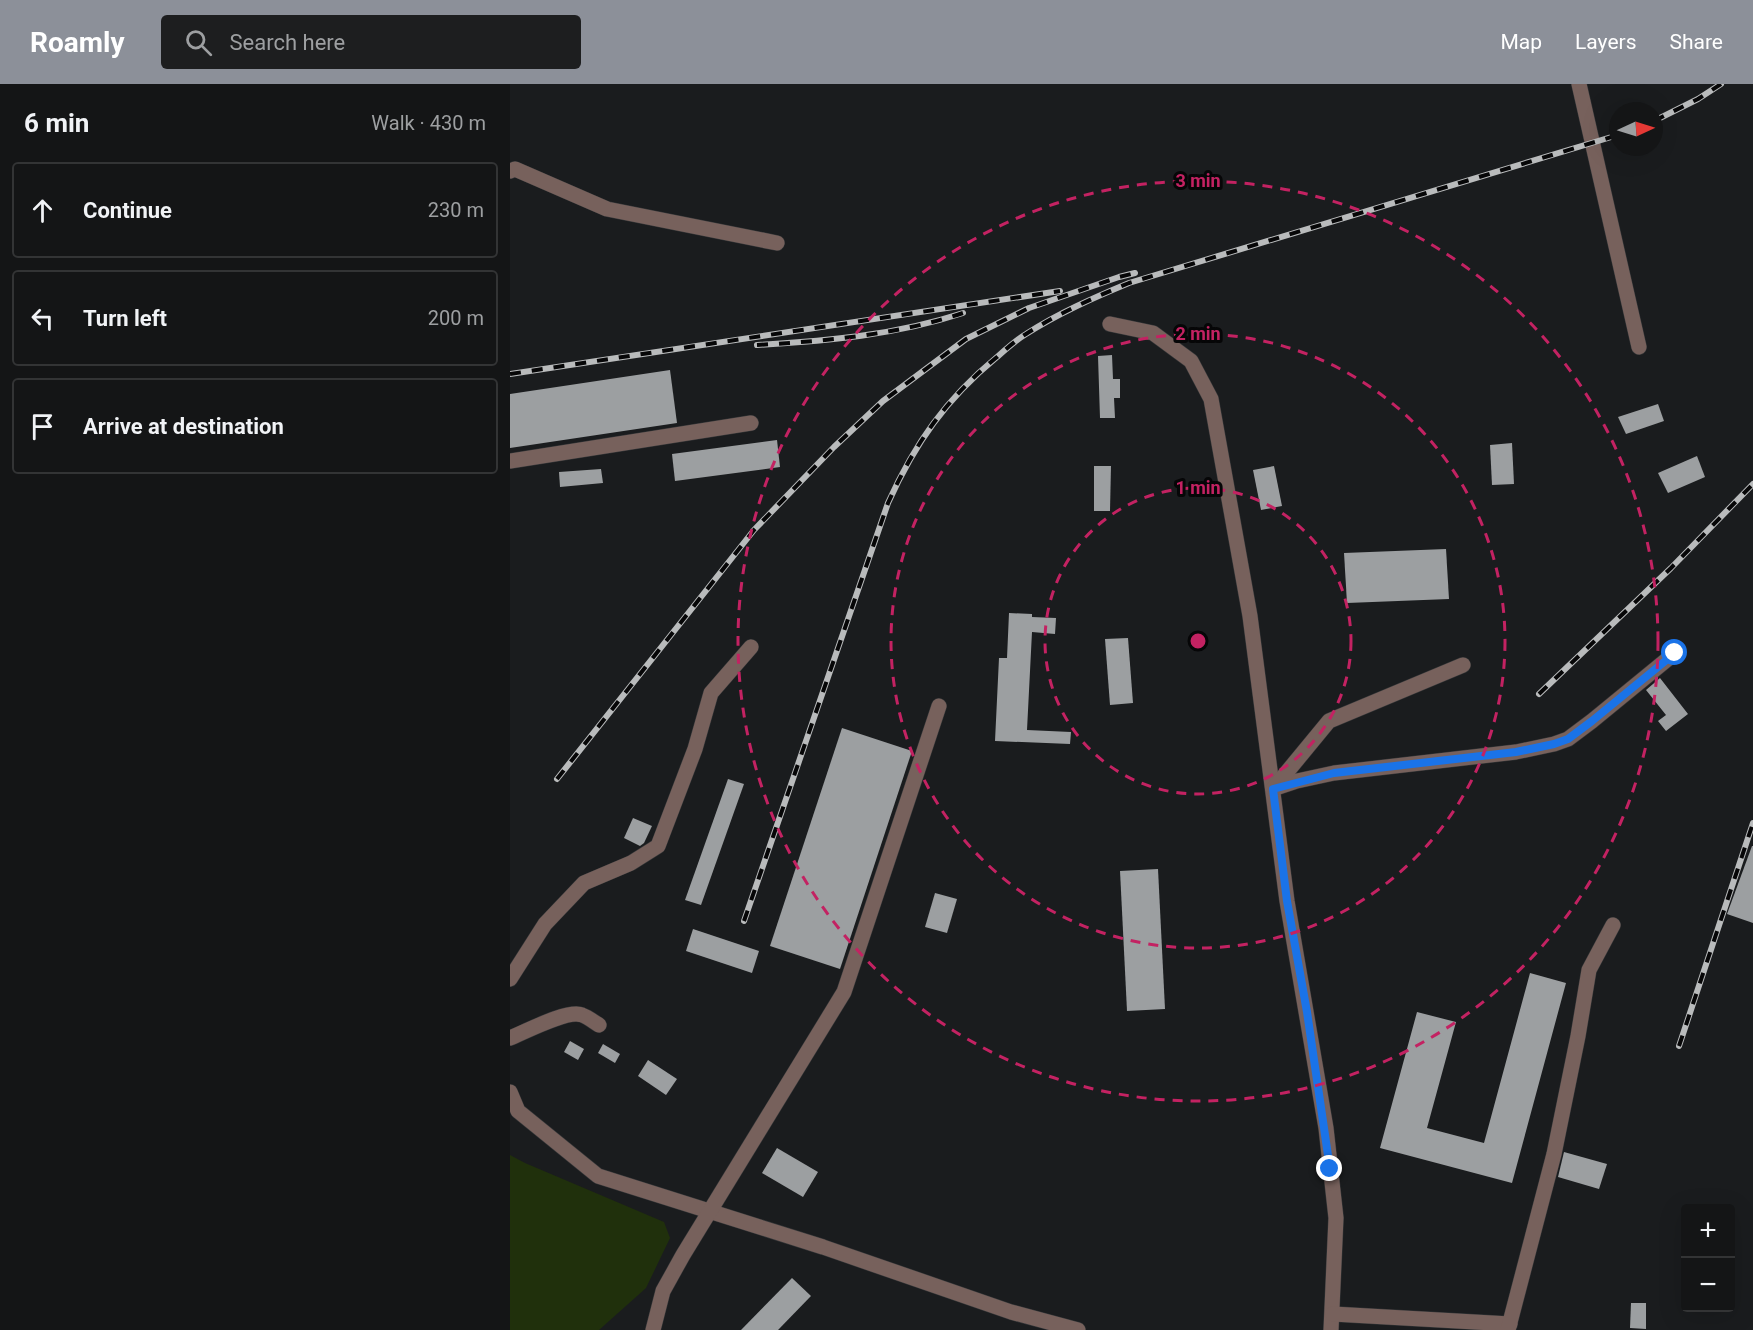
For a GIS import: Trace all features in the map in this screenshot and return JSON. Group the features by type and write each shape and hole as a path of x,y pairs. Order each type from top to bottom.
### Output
{"street":[{"path":"1579,84 1639,347"},
{"path":"510,171 515,169 607,208 777,243"},
{"path":"1110,324 1153,333 1191,361 1212,399 1250,616 1287,901 1326,1128 1335,1208 1331,1330"},
{"path":"510,461 751,423"},
{"path":"510,979 545,924 584,883 631,863 658,846 695,749 711,693 752,647"},
{"path":"1273,789 1334,773 1516,752 1554,744 1568,739 1592,721 1675,653"},
{"path":"1273,789 1329,721 1463,665"},
{"path":"653,1330 663,1291 709,1211 844,992 939,706"},
{"path":"1333,1314 1509,1327 1554,1154 1589,970 1613,925"},
{"path":"510,1038 555,1018 574,1014 581,1014 599,1025"},
{"path":"510,1092 518,1111 598,1176 823,1247 1011,1312 1078,1330"}],"green space":[{"path":"510,1155 664,1222 670,1238 646,1288 599,1330 510,1330"}],"building":[{"path":"1112,355 1113,379 1120,379 1120,398 1114,398 1115,418 1100,418 1098,356"},
{"path":"670,370 677,423 510,448 510,394"},
{"path":"1658,404 1664,421 1626,434 1618,417"},
{"path":"777,440 780,467 675,481 672,454"},
{"path":"1512,443 1514,484 1492,485 1490,445"},
{"path":"1697,456 1705,477 1668,493 1658,473"},
{"path":"1094,466 1111,466 1110,511 1094,511"},
{"path":"1274,466 1282,506 1261,510 1253,470"},
{"path":"601,469 603,483 560,487 559,472"},
{"path":"1446,549 1449,599 1347,603 1344,553"},
{"path":"1009,613 1056,618 1055,634 1032,632 1027,730 1071,732 1070,744 995,741 999,658 1007,658"},
{"path":"1128,638 1133,703 1110,705 1105,639"},
{"path":"1660,678 1688,714 1666,731 1658,721 1666,715 1646,690"},
{"path":"842,728 912,751 840,969 770,946"},
{"path":"728,779 744,784 701,905 685,900"},
{"path":"633,818 652,826 644,843 640,846 624,838"},
{"path":"1753,846 1753,923 1727,914"},
{"path":"1158,869 1165,1009 1127,1011 1120,871"},
{"path":"935,893 957,899 947,933 925,927"},
{"path":"693,929 759,951 752,973 686,951"},
{"path":"1530,973 1566,983 1512,1183 1380,1148 1417,1012 1456,1022 1427,1128 1484,1143"},
{"path":"570,1041 584,1049 578,1060 564,1052"},
{"path":"603,1044 620,1054 615,1063 598,1053"},
{"path":"648,1060 677,1079 666,1095 638,1076"},
{"path":"777,1148 818,1172 803,1197 762,1173"},
{"path":"1564,1152 1607,1164 1599,1189 1558,1177"},
{"path":"792,1278 811,1296 778,1330 741,1330"},
{"path":"1631,1303 1646,1303 1646,1329 1630,1328"}],"railway":[{"path":"1663,116 1698,99 1721,84"},
{"path":"744,921 888,503 909,461 934,423 962,389 979,373 1022,336 1038,326 1076,306 1129,283 1609,138"},
{"path":"557,779 754,530 834,447 883,401 966,339 1029,308 1135,273"},
{"path":"510,374 1060,291"},
{"path":"757,345 887,332 963,313"},
{"path":"1539,694 1671,568 1753,484"},
{"path":"1679,1046 1753,823"}],"route":[{"path":"1330,1169 1326,1128 1287,901 1273,789 1334,773 1516,752 1554,744 1568,739 1592,721 1675,653"}]}
